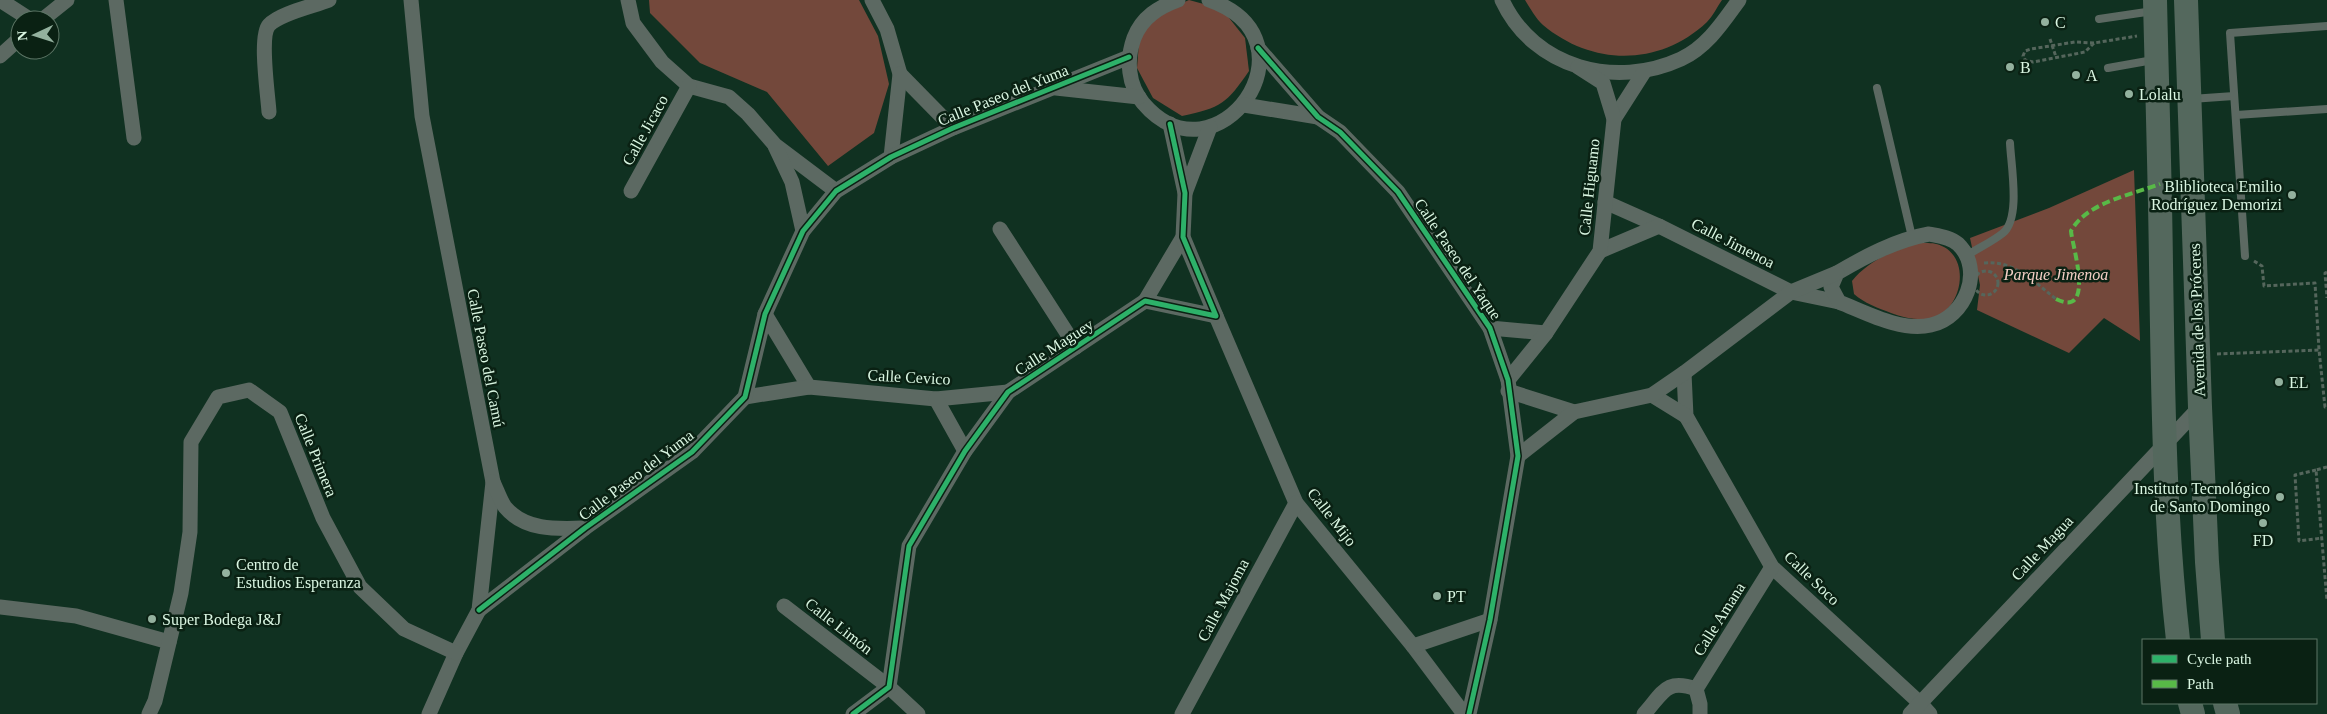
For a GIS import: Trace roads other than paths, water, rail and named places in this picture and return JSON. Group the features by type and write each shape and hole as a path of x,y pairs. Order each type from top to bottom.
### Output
{"main road":[{"name":"Avenida de los Próceres","path":"2186,0 2200,406 2207,562 2213,639"},
{"name":"Avenida de los Próceres","path":"2155,15 2164,442 2173,594 2178,639"}],"street":[{"path":"0,0 16,10"},
{"path":"54,10 67,0"},
{"path":"116,0 134,138"},
{"path":"269,112 264,45 268,26 297,11 329,0"},
{"name":"Calle Paseo del Camú","path":"411,0 422,116 493,482 479,610 456,653 429,714"},
{"path":"628,0 633,23 662,62 690,86 729,97 748,114 775,145 836,191"},
{"path":"872,0 887,30 900,74 891,157"},
{"path":"1149,0 1144,19 1134,37 1129,57 1130,78 1138,97 1152,113 1170,124 1190,128 1210,126 1229,119 1244,105 1255,88 1259,68 1258,48 1234,0"},
{"path":"1144,19 1162,6 1178,0"},
{"path":"1209,0 1226,6 1241,17"},
{"path":"1502,0 1507,10 1526,35 1550,54 1578,67 1611,74 1644,72 1683,59 1716,34 1739,0"},
{"path":"0,56 10,47"},
{"name":"Calle Paseo del Yaque","path":"1258,48 1318,117 1340,132 1398,192 1490,328 1508,386 1518,456 1490,620 1469,714"},
{"name":"Calle Paseo del Yuma","path":"479,610 585,528 692,452 745,397 765,314 803,231 836,191 891,157 953,128 1129,57"},
{"name":"Calle Higuamo","path":"1508,386 1546,333 1600,250 1614,119 1603,83 1578,67"},
{"name":"Calle Higuamo","path":"1614,119 1644,72"},
{"path":"900,74 953,128"},
{"name":"Calle Jicaco","path":"631,190 690,86"},
{"name":"Calle Paseo del Yuma","path":"1055,88 1138,97"},
{"name":"Calle Paseo del Yaque","path":"1244,105 1318,117"},
{"name":"Calle Maguey","path":"889,687 910,546 964,451 1008,392 1145,301 1182,237 1185,193 1170,124"},
{"name":"Calle Maguey","path":"1185,193 1210,126"},
{"path":"775,145 792,182 803,231"},
{"name":"Calle Jimenoa","path":"1606,202 1659,226 1790,292 1839,302 1898,323 1930,325 1944,321 1960,307 1969,284 1968,260"},
{"path":"1600,250 1659,226"},
{"path":"1000,229 1076,347"},
{"path":"1518,456 1574,412 1652,395 1684,374 1790,292 1837,273 1874,253 1912,237 1929,234 1946,237 1957,243 1968,260"},
{"name":"Calle Maguey","path":"1182,237 1216,316"},
{"path":"1837,273 1831,287 1839,302"},
{"path":"1145,301 1216,316"},
{"path":"765,314 809,387"},
{"name":"Calle Mijo","path":"1216,316 1296,504 1413,646 1464,714"},
{"path":"1490,328 1546,333"},
{"name":"Calle Soco","path":"1684,374 1686,416 1772,567 1926,709"},
{"path":"1508,386 1574,412"},
{"name":"Calle Cevico","path":"745,397 809,387 936,399 1008,392"},
{"name":"Calle Primera","path":"149,714 155,701 181,593 190,532 190,442 218,397 250,390 280,412 323,518 360,587 404,629 456,653"},
{"name":"Calle Soco","path":"1652,395 1686,416"},
{"path":"936,399 964,451"},
{"name":"Calle Magua","path":"1910,714 1926,709 2164,442 2200,406"},
{"path":"493,482 505,506 514,515 537,527 554,529 585,528"},
{"name":"Calle Majoma","path":"1182,714 1296,504"},
{"name":"Calle Amana","path":"1696,689 1772,567"},
{"name":"Calle Limón","path":"784,606 889,687 918,714"},
{"path":"0,607 76,616 169,642"},
{"path":"1413,646 1490,620"},
{"path":"1644,714 1667,688 1674,684 1682,684 1696,689 1700,704 1700,714"},
{"path":"853,714 889,687"}],"lane":[{"path":"2099,19 2155,15"},
{"path":"2246,257 2230,33 2327,26"},
{"path":"2108,68 2156,60"},
{"path":"1877,88 1912,237"},
{"path":"2189,99 2234,96"},
{"path":"2236,115 2327,110"},
{"path":"1968,260 2004,232 2011,222 2013,208 2010,143"}],"place":[{"name":"C","path":"2045,22"},
{"name":"B","path":"2010,67"},
{"name":"A","path":"2076,75"},
{"name":"Lolalu","path":"2129,94"},
{"name":"Bliblioteca Emilio Rodríguez Demorizi","path":"2292,195"},
{"name":"EL","path":"2279,382"},
{"name":"Instituto Tecnológico de Santo Domingo","path":"2280,497"},
{"name":"FD","path":"2263,523"},
{"name":"Centro de Estudios Esperanza","path":"226,573"},
{"name":"PT","path":"1437,596"},
{"name":"Super Bodega J&J","path":"152,619"}],"park label":[{"name":"Parque Jimenoa","path":"2056,274"}]}
